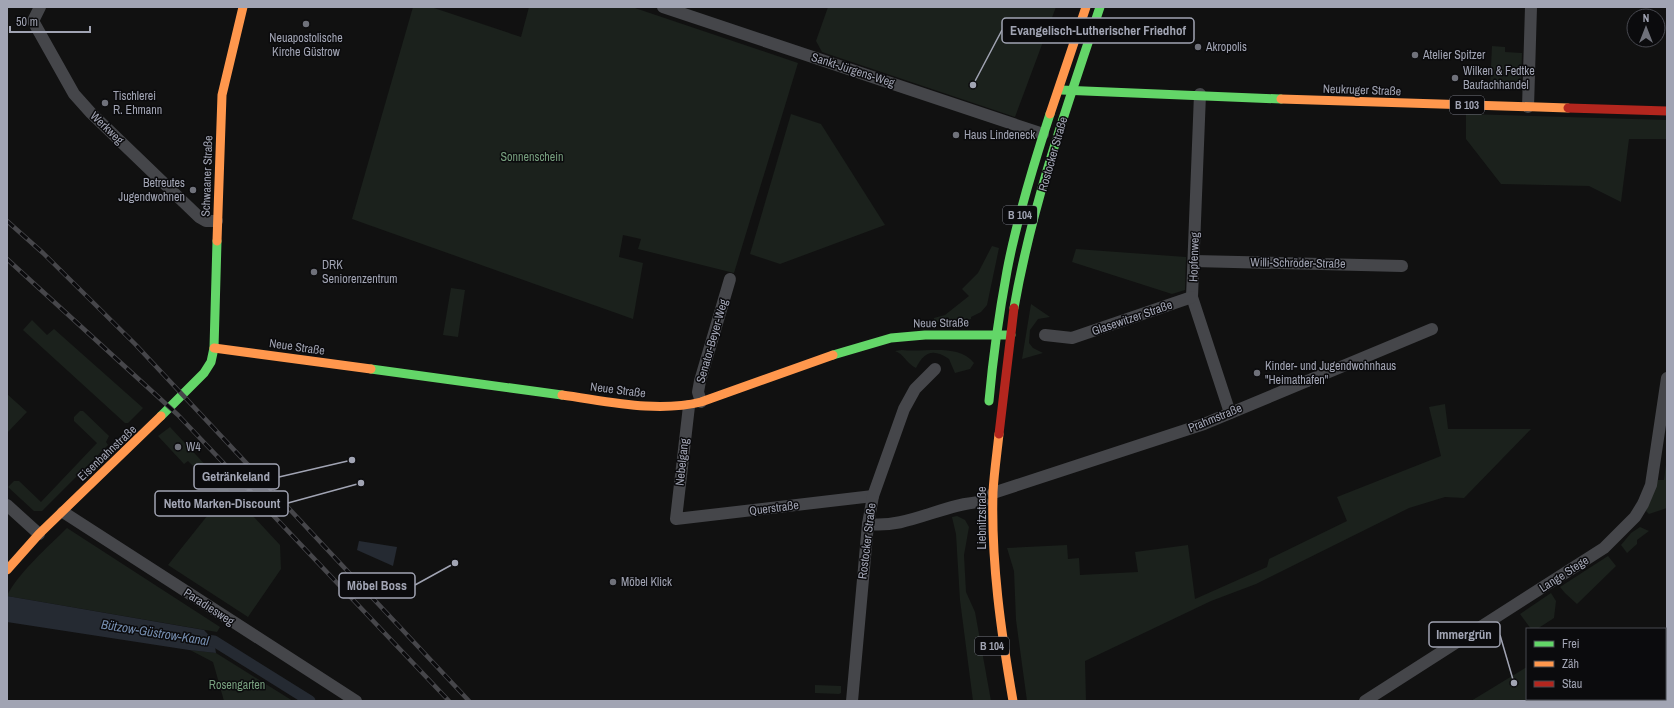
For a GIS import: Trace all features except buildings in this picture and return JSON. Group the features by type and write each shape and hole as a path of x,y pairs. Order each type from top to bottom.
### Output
{"main road":[{"name":"Schwaaner Straße","path":"214,348 222,95 243,7"},
{"path":"1057,89 1086,7"},
{"name":"Rostocker Straße","path":"1011,335 1020,278 1029,238 1072,90 1100,7"},
{"name":"B 104","path":"1043,134 1057,89"},
{"name":"Neukruger Straße","path":"1057,89 1200,94 1301,100 1667,111"},
{"name":"Rostocker Straße","path":"996,335 1011,252 1024,199 1043,134"},
{"name":"Neue Straße","path":"214,348 630,404 689,406 851,349 891,338 926,335 1011,335"},
{"name":"B 104","path":"989,411 996,335"},
{"name":"Liebnitzstraße","path":"1011,335 993,492 996,584 1001,632 1012,701"},
{"name":"Eisenbahnstraße","path":"7,570 39,534 126,449 149,430 204,374 211,362 214,348"},
{"name":"Liebnitzstraße","path":"983,505 984,480"}],"street":[{"name":"Werkweg","path":"40,7 34,21 74,94 91,113 198,216 206,221 217,221"},
{"name":"Sankt-Jürgens-Weg","path":"663,7 1043,134"},
{"path":"1528,107 1531,7"},
{"name":"Hopfenweg","path":"1200,94 1192,297 1230,413"},
{"name":"Willi-Schröder-Straße","path":"1194,261 1402,266"},
{"name":"Senator-Beyer-Weg","path":"701,402 698,392 700,381 730,279"},
{"name":"Glasewitzer Straße","path":"1046,335 1072,338 1192,297"},
{"name":"Prahmstraße","path":"993,492 1171,435 1230,413 1432,329"},
{"name":"Rostocker Straße","path":"852,701 868,524 872,496 904,409 915,389 935,369"},
{"name":"Lange Stege","path":"1365,701 1598,552 1627,526 1643,504 1651,485 1667,378"},
{"name":"Nebelgang","path":"676,519 689,406"},
{"name":"Querstraße","path":"676,519 872,496"},
{"path":"7,505 39,534"},
{"path":"868,524 893,525 957,505 983,505"},
{"name":"Paradiesweg","path":"63,512 356,701"}],"green space":[{"name":"Sonnenschein","path":"413,7 431,7 521,37 529,7 632,7 798,63 734,273 638,249 641,239 623,235 619,257 643,263 633,319 352,219"},
{"path":"828,7 1056,7 1015,117 822,52 816,41"},
{"path":"1492,46 1505,47 1505,52 1522,53 1521,87 1490,86"},
{"path":"791,114 821,124 885,225 780,264 750,254"},
{"path":"1466,114 1667,120 1667,139 1629,139 1621,202 1589,186 1501,184 1466,139"},
{"path":"992,246 999,248 987,305 981,312 971,317 971,319 964,321 934,322 934,318 945,315 969,296 962,289 978,273"},
{"path":"1076,249 1186,257 1185,290 1172,294 1072,262"},
{"path":"451,288 465,290 458,337 443,335"},
{"path":"1031,304 1050,317 1038,319 1030,330 1029,343 1033,348 1043,353 1022,359"},
{"path":"32,320 47,335 54,329 143,408 128,423 125,423 23,330"},
{"path":"895,351 950,351 967,357 974,363 970,369 955,373 949,359 938,354 930,353 922,358 916,368 901,354"},
{"path":"7,394 27,412 7,433"},
{"path":"1445,404 1448,429 1531,429 1464,498 1445,497 1409,508 1256,584 1211,601 1085,661 1086,701 1027,701 1016,620 1014,571 1007,548 1067,545 1068,559 1079,558 1080,575 1138,572 1135,552 1188,545 1195,599 1267,567 1269,559 1347,521 1337,497 1441,456 1429,407"},
{"path":"80,411 83,411 109,436 106,442 108,445 42,511 34,511 8,487 14,481 19,481 41,502 97,443 74,421 74,417"},
{"path":"170,427 280,545 281,569 248,617 168,565 223,496 188,461 184,464 158,436"},
{"path":"1667,456 1667,508 1649,514 1646,511 1658,480 1664,480"},
{"path":"957,516 965,520 969,527 964,555 966,592 975,612 991,701 973,701 960,600 956,534 952,517"},
{"path":"1640,527 1649,531 1637,540 1637,544 1627,553 1621,545 1631,533"},
{"path":"67,528 220,627 217,632 7,596 18,578"},
{"path":"1608,556 1616,566 1577,604 1560,587"},
{"path":"1551,593 1556,601 1554,618 1539,628 1530,628 1520,614"},
{"name":"Rosengarten","path":"190,650 216,653 293,701 224,701 213,662"},
{"path":"1526,668 1526,700 1666,700 1667,701 1471,701"},
{"path":"815,685 841,686 841,693 815,693"}],"water":[{"path":"359,541 397,547 393,566 357,550"},
{"path":"7,596 204,630 214,641 216,653 7,622"}],"waterway":[{"name":"Bützow-Güstrow-Kanal","path":"200,639 214,641 310,701"}],"railway":[{"path":"7,221 43,253 135,344 469,701"},
{"path":"7,259 178,415 449,701"}],"traffic: fast":[{"path":"1014,308 1030,231 1040,194 1100,7"},
{"path":"1061,90 1281,99"},
{"path":"989,401 999,319 1011,251 1026,192 1050,114"},
{"path":"161,416 204,373 211,362 214,348 217,241"},
{"path":"833,355 891,338 925,335 1011,335"},
{"path":"371,369 562,395"}],"traffic: slow":[{"path":"217,241 222,95 243,7"},
{"path":"1050,114 1086,7"},
{"path":"1281,99 1568,108"},
{"path":"214,348 371,369"},
{"path":"562,395 632,405 684,405 701,402 833,355"},
{"path":"7,570 39,534 161,416"},
{"path":"999,434 993,492 995,571 1013,701"}],"traffic: jam":[{"path":"1568,108 1667,111"},
{"path":"999,434 1014,308"}],"place":[{"name":"Neuapostolische Kirche Güstrow","path":"306,24"},
{"name":"Akropolis","path":"1198,47"},
{"name":"Atelier Spitzer","path":"1415,55"},
{"name":"Wilken & Fedtke Baufachhandel","path":"1455,78"},
{"name":"Evangelisch-Lutherischer Friedhof","path":"973,85"},
{"name":"Tischlerei R. Ehmann","path":"105,103"},
{"name":"Haus Lindeneck","path":"956,135"},
{"name":"Betreutes Jugendwohnen","path":"193,190"},
{"name":"DRK Seniorenzentrum","path":"314,272"},
{"name":"Kinder- und Jugendwohnhaus \"Heimathafen\"","path":"1257,373"},
{"name":"W4","path":"178,447"},
{"name":"Getränkeland","path":"352,460"},
{"name":"Netto Marken-Discount","path":"361,483"},
{"name":"Möbel Boss","path":"455,563"},
{"name":"Möbel Klick","path":"613,582"},
{"name":"Immergrün","path":"1514,683"}]}
